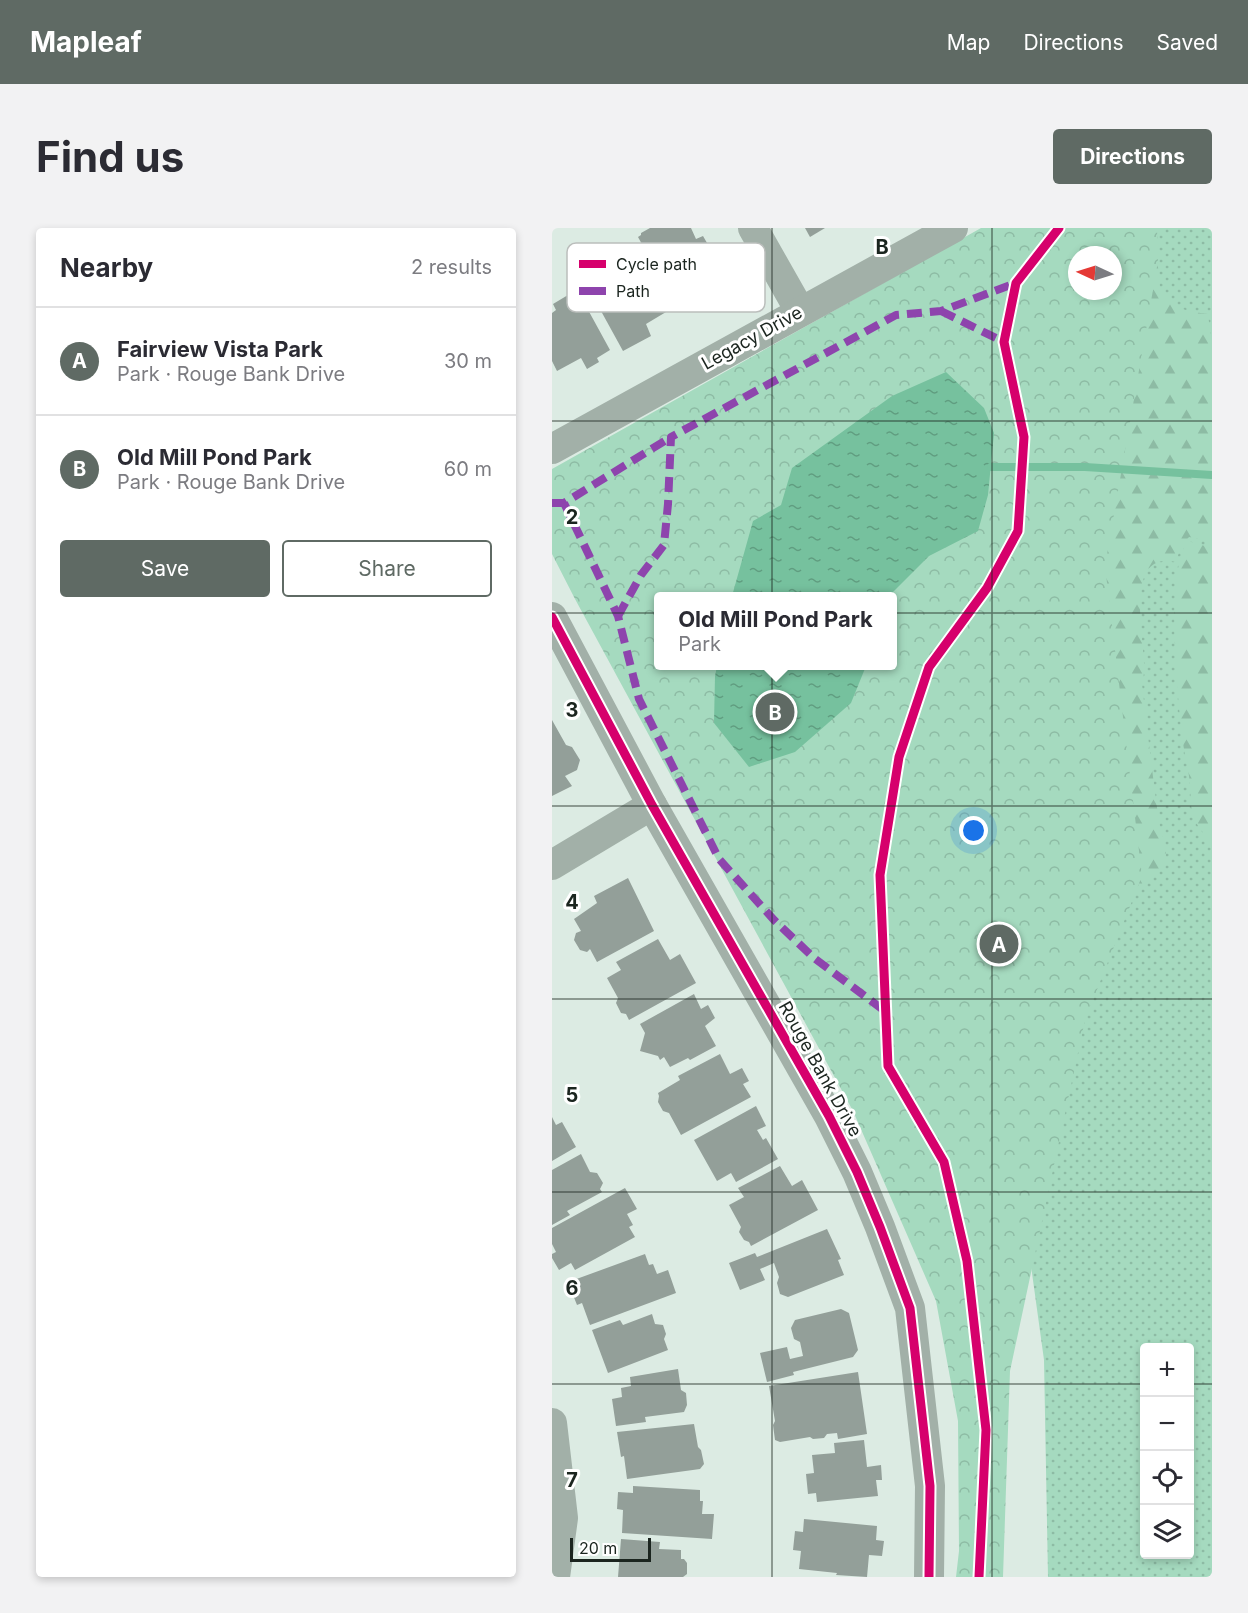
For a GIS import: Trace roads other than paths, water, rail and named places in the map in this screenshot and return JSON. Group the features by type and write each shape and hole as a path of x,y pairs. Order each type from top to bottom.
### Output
{"street":[{"path":"753,228 761,243"},
{"name":"Legacy Drive","path":"552,449 953,228"},
{"path":"765,249 800,311"},
{"name":"Rouge Bank Drive","path":"552,618 652,805 829,1116 866,1194 910,1308 930,1486 929,1577"},
{"path":"552,864 652,805"},
{"path":"552,1423 563,1518 555,1577"}],"water":[{"path":"946,372 984,408 994,433 988,495 978,531 929,556 893,592 733,592 753,521 781,505 792,468 892,396"},
{"path":"716,670 864,670 851,703 795,752 749,767 714,723"}],"waterway":[{"path":"991,467 1085,467 1212,475"}],"place":[{"name":"Old Mill Pond Park","path":"775,712"},
{"name":"Fairview Vista Park","path":"999,944"}]}
